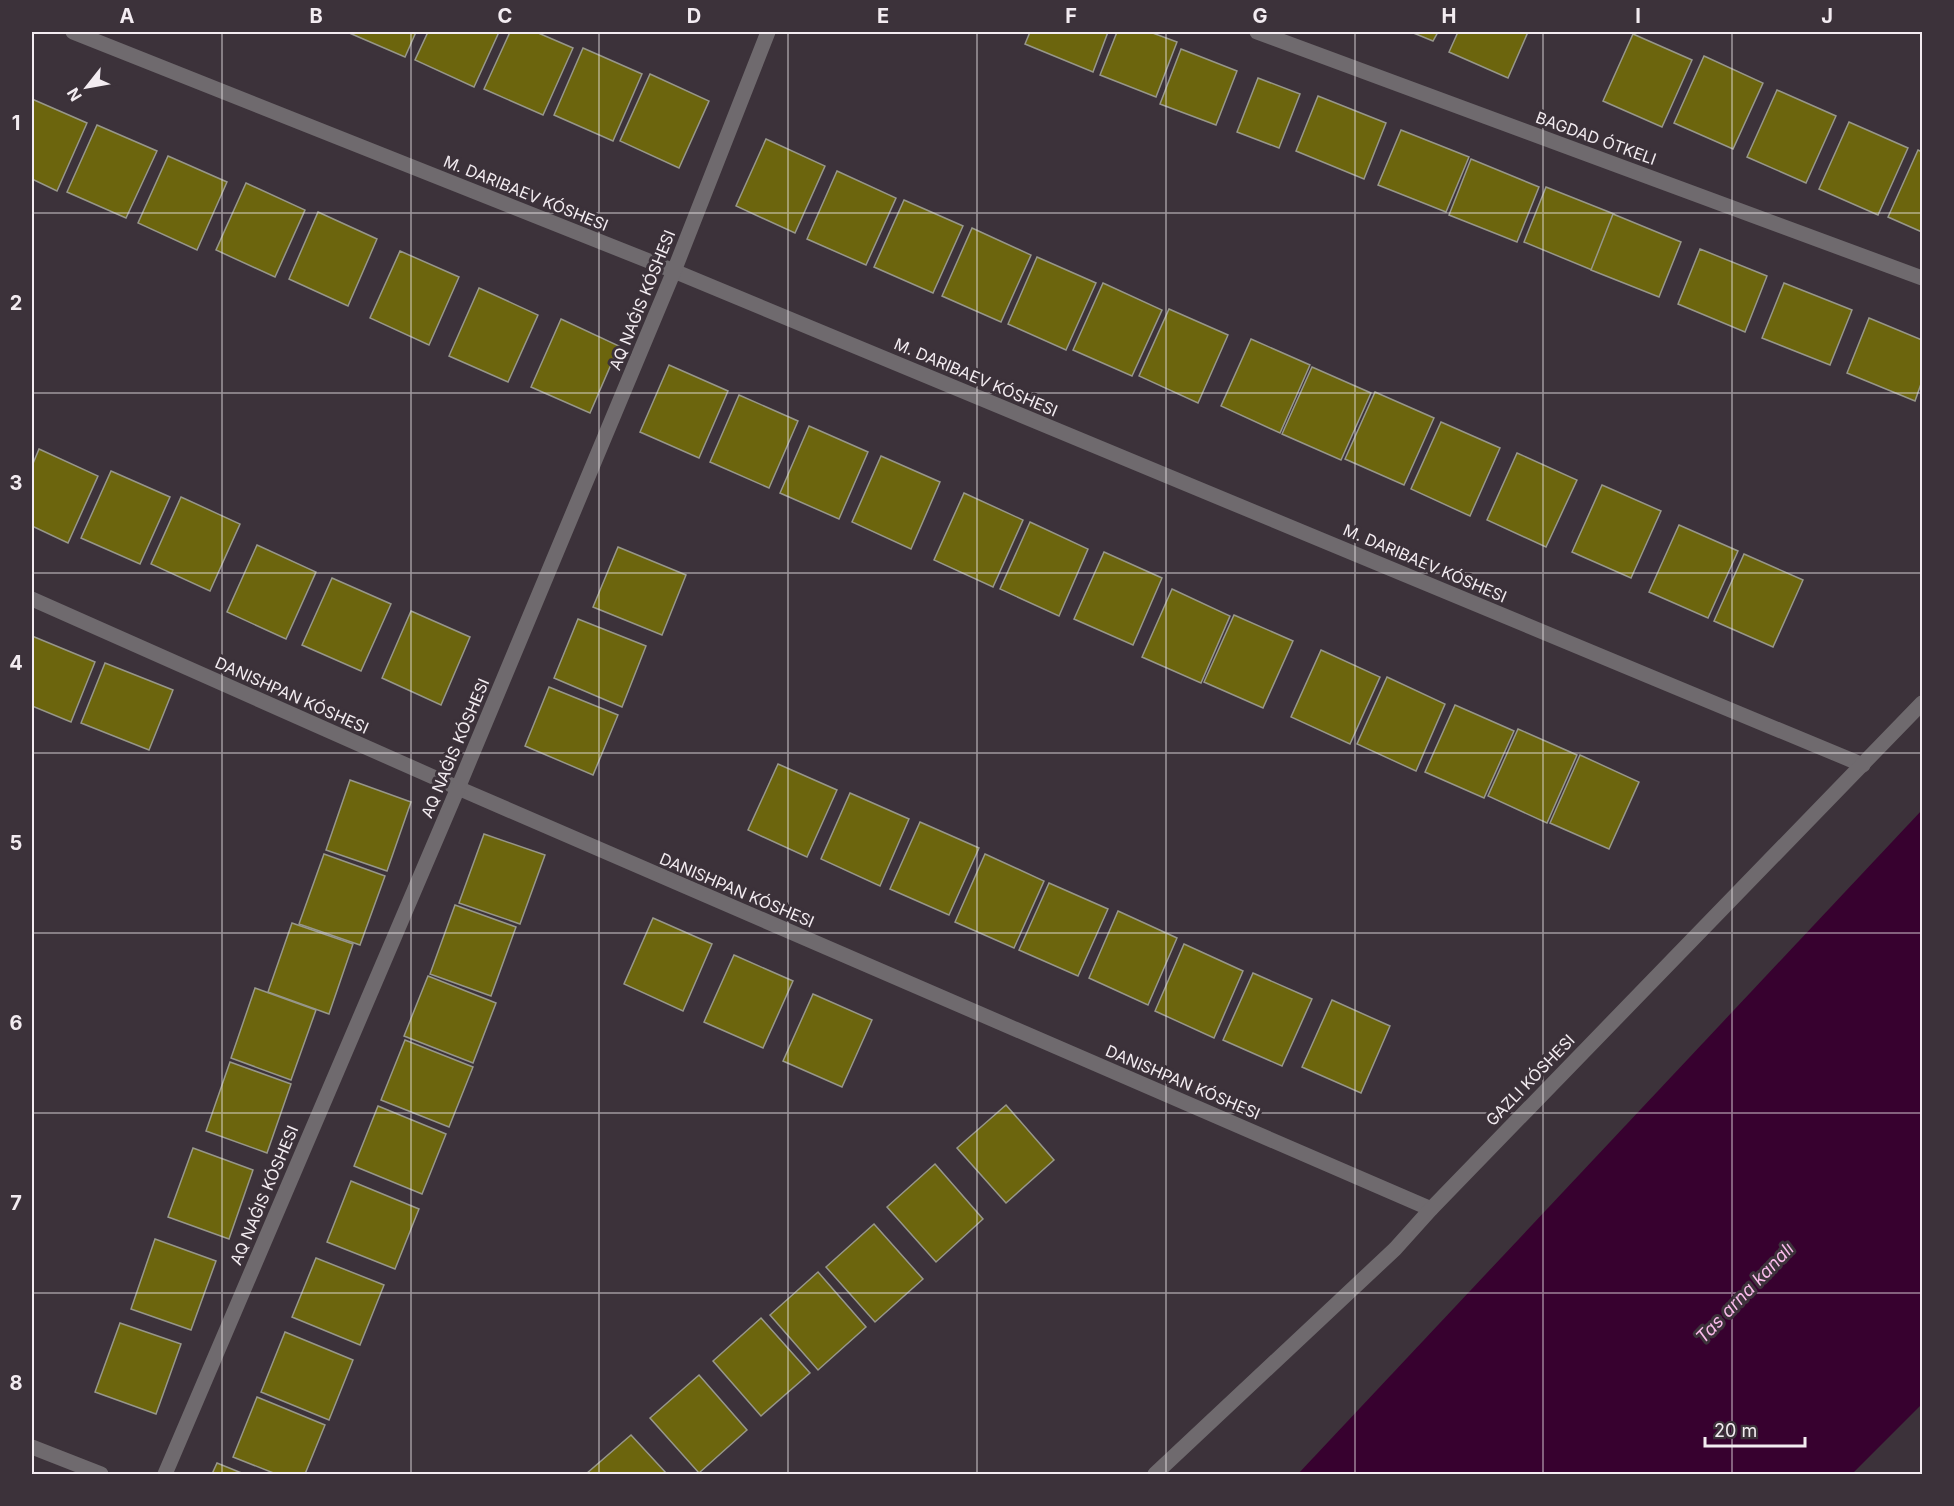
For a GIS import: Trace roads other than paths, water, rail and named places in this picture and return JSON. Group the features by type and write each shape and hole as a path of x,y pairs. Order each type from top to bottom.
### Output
{"street":[{"name":"M. DARIBAEV KÓSHESI","path":"73,32 674,271 1863,765"},
{"path":"165,1474 458,788 674,271 768,32"},
{"name":"BAGDAD ÓTKELI","path":"1257,32 1923,278"},
{"path":"32,599 458,788 1431,1209"},
{"path":"1155,1474 1395,1249 1431,1209 1923,703"},
{"path":"32,1447 101,1474"}],"water":[{"name":"Tas arna kanalı","path":"1922,810 1922,1404 1852,1474 1298,1474"}]}
